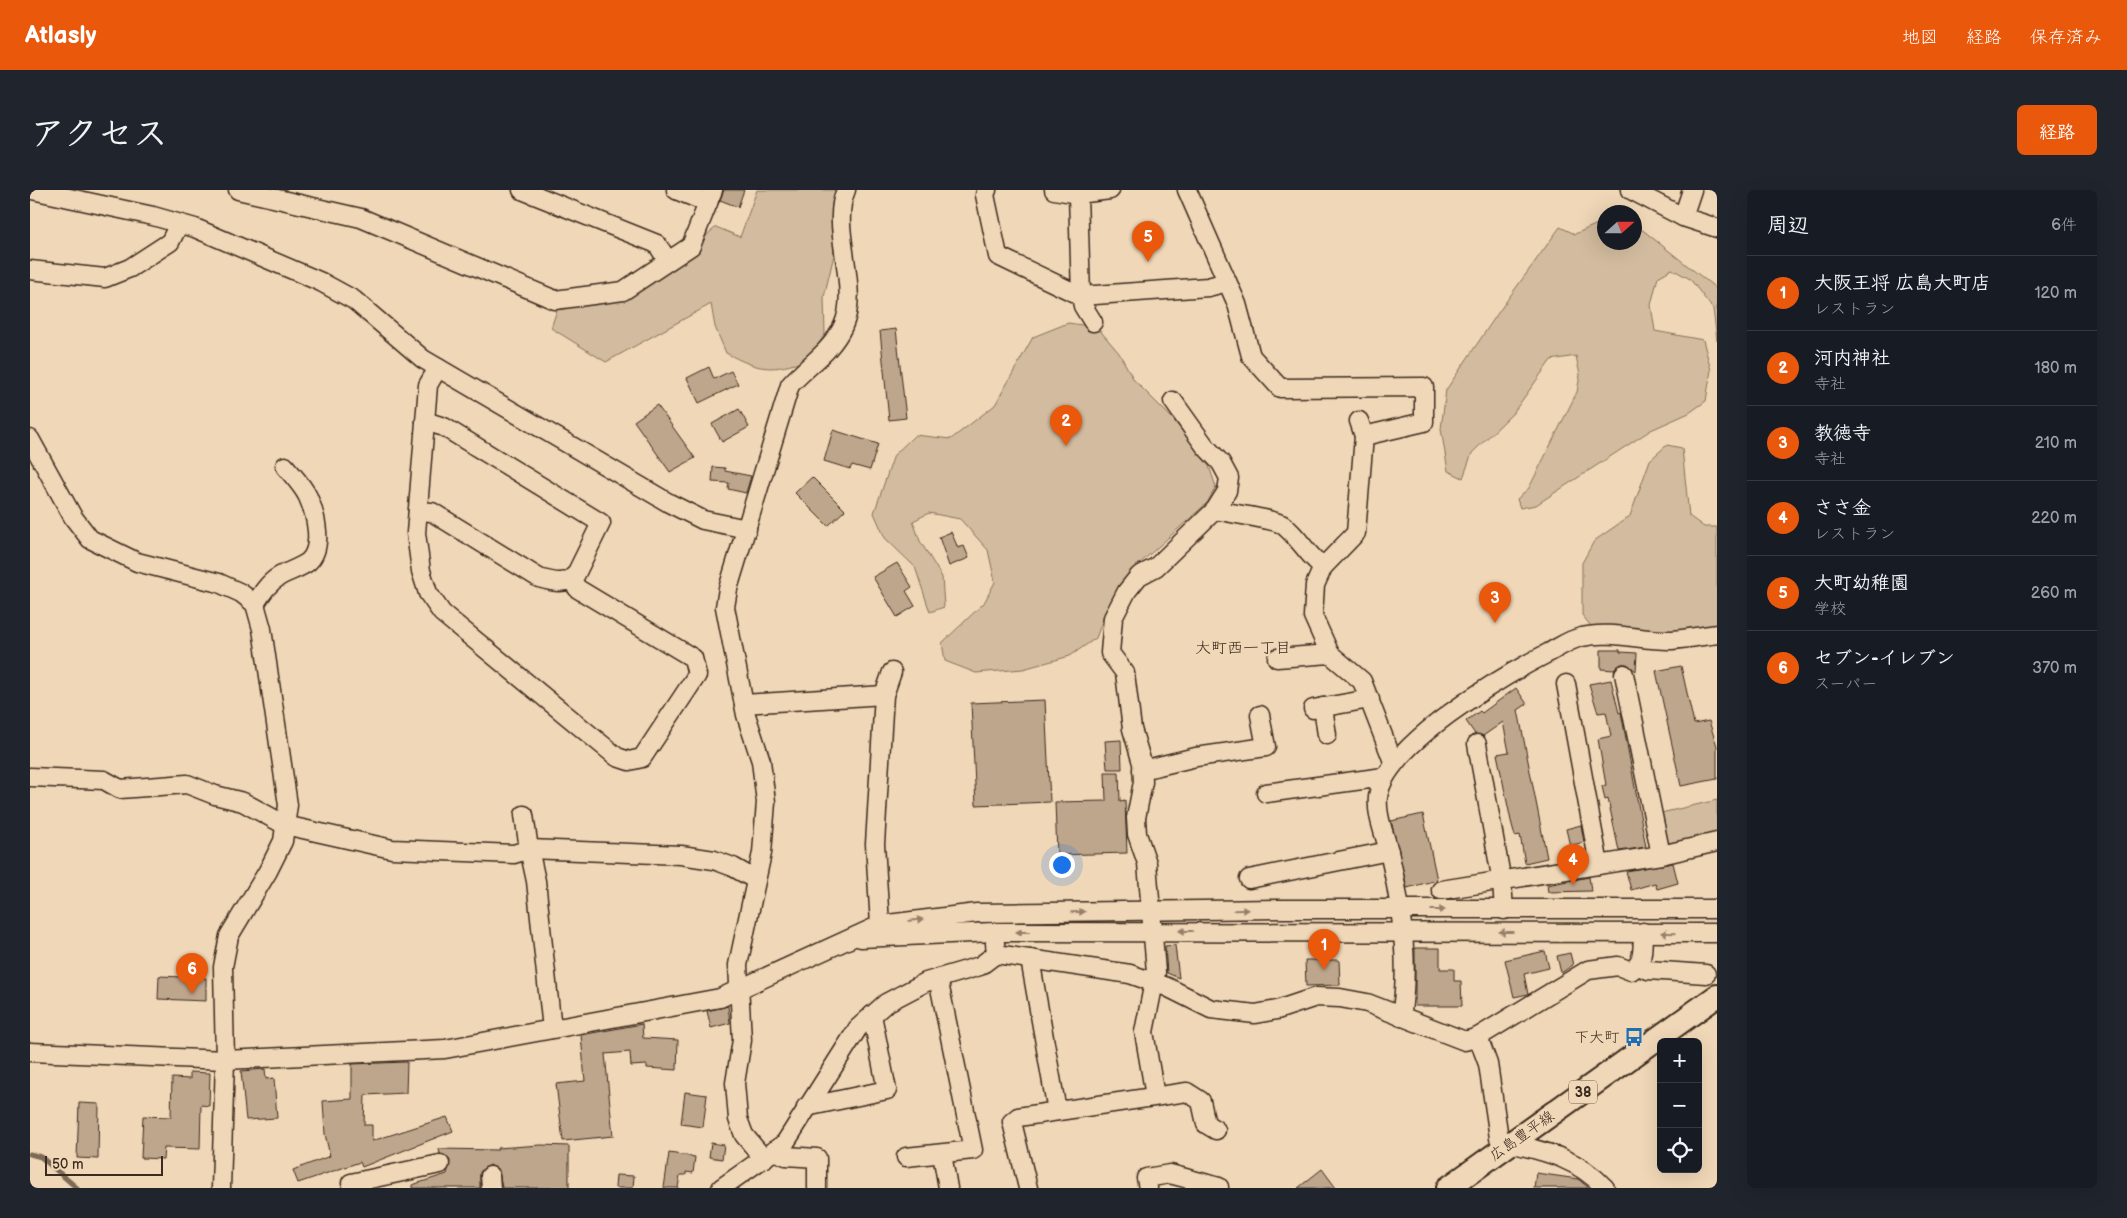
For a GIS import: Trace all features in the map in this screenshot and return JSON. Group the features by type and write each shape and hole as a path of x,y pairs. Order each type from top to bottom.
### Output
{"main road":[{"name":"広島豊平線","path":"1448,1188 1717,996"}],"street":[{"path":"32,190 195,228 322,282 354,300 424,359 438,368 669,503 703,520 747,529"},
{"path":"238,190 267,193 361,218 554,300 624,291 691,246 710,196 676,190"},
{"path":"522,190 657,244 668,261"},
{"path":"818,1188 817,1158 768,1155 744,1135 738,1119 735,1083 742,1040 742,1019 738,990 738,965 762,853 766,802 761,761 744,704 725,607 728,589 790,385 802,371 828,352 844,325 849,291 842,230 846,190"},
{"path":"987,190 985,195 998,256 1081,296 1208,288 1227,282"},
{"path":"1054,190 1078,194 1110,190"},
{"path":"1187,190 1237,304 1251,356 1280,388 1424,387 1424,422 1361,428 1356,533 1323,567 1315,585 1312,616 1330,654 1362,681 1370,698 1389,771"},
{"path":"1631,190 1683,217 1717,228"},
{"path":"1683,217 1692,190"},
{"path":"1078,194 1081,296 1083,306 1093,322"},
{"path":"30,270 106,278 130,268 170,242 179,224"},
{"path":"438,368 428,385 416,534 421,572 428,593 442,612 617,757 629,761 642,758 697,675 693,658 578,588 571,580"},
{"path":"1156,1096 1144,1032 1156,972 1148,863 1137,834 1136,818 1143,782 1142,770 1132,728 1125,673 1110,652 1113,618 1127,591 1139,576 1156,567 1215,510 1227,491 1229,478 1221,463 1205,446 1172,401"},
{"path":"425,421 444,427 601,523 571,580"},
{"path":"30,439 73,516 90,539 137,562 219,583 241,593 255,604 262,629 288,805 283,841 268,871 229,936 223,967 225,1060 221,1188"},
{"path":"255,604 264,590 279,577 306,563 314,555 318,545 312,510 307,496 285,466"},
{"path":"1215,510 1282,523 1300,541 1312,559 1323,567"},
{"path":"418,511 432,512 539,578 557,583 571,580"},
{"path":"1401,1017 1405,997 1401,910 1389,851 1380,819 1378,797 1389,771 1428,730 1495,684 1579,637 1601,634 1672,640 1717,634"},
{"path":"1277,658 1330,654"},
{"path":"880,925 875,844 884,695 892,672"},
{"path":"1624,674 1661,855"},
{"path":"1566,684 1599,865"},
{"path":"744,704 884,695"},
{"path":"1327,735 1318,708 1370,698"},
{"path":"1142,770 1196,757 1266,747 1260,715"},
{"path":"1477,744 1502,882 1504,910"},
{"path":"1266,793 1389,771"},
{"path":"30,777 104,780 120,790 187,784 216,795 244,802 285,825 392,849 514,854 529,850 681,855 714,860 733,867 756,880"},
{"path":"524,815 536,881 552,1029"},
{"path":"1440,890 1502,882 1661,855 1717,842"},
{"path":"1249,879 1389,851"},
{"path":"30,1052 225,1060 445,1049 720,998 880,925 977,913 1717,910"},
{"path":"853,938 994,932 1153,931 1717,933"},
{"path":"994,932 996,954"},
{"path":"721,1188 785,1143 806,1107 858,1028 886,1002 926,982 980,966 996,954 1130,974 1154,982 1211,1009 1255,1014 1277,1010 1316,998 1340,998 1367,1004 1465,1041 1478,1037 1588,970 1618,966 1631,971 1638,966 1642,959 1643,932"},
{"path":"1030,959 1056,1111"},
{"path":"1638,966 1648,970 1706,974"},
{"path":"906,1157 973,1150 938,978"},
{"path":"806,1107 887,1090 872,1015"},
{"path":"1478,1037 1488,1064 1499,1138 1507,1146 1565,1158 1585,1168 1605,1188"},
{"path":"1028,1188 1012,1122 1018,1117 1187,1092 1201,1101 1206,1124 1216,1130"},
{"path":"942,1154 948,1188"},
{"path":"351,1183 402,1181 440,1164"},
{"path":"1148,1188 1146,1178 1170,1174 1219,1187"}],"shaded area":[{"path":"757,190 837,190 832,205 834,255 824,297 825,334 808,360 775,368 766,368 748,363 726,353 715,327 711,304 606,362 551,328 560,301 623,293 696,251 707,235 716,227 740,237"},
{"path":"1597,224 1597,250 1642,250 1642,230 1717,289 1717,340 1713,309 1690,279 1672,269 1658,277 1651,305 1655,331 1703,340 1711,370 1706,401 1689,413 1651,430 1536,505 1520,508 1517,499 1529,488 1577,392 1580,375 1576,356 1551,360 1513,413 1472,453 1463,478 1448,471 1441,429 1446,390 1500,310 1560,227 1575,234"},
{"path":"1068,323 1097,327 1119,353 1134,380 1172,418 1209,466 1216,487 1207,503 1130,572 1108,606 1096,638 1070,656 1023,669 976,673 945,661 942,643 984,603 995,582 988,550 960,519 929,513 913,521 920,541 942,577 944,607 930,612 915,567 885,538 874,513 894,455 915,435 951,439 995,405 1033,337"},
{"path":"1667,445 1682,448 1689,516 1704,527 1717,527 1717,632 1595,631 1582,615 1582,563 1594,541 1630,516 1650,460"},
{"path":"1717,800 1717,833 1668,844 1661,813"}],"building":[{"path":"724,190 744,190 738,207 720,200"},
{"path":"896,329 906,418 889,420 880,331"},
{"path":"709,367 714,379 731,371 738,384 699,403 687,378"},
{"path":"657,405 695,458 670,472 634,421"},
{"path":"739,409 749,427 722,442 712,424"},
{"path":"833,430 878,444 870,470 852,465 850,469 824,461"},
{"path":"713,467 725,468 725,471 751,476 746,493 728,489 729,483 712,482"},
{"path":"812,477 845,510 828,526 795,493"},
{"path":"951,532 958,548 964,546 969,558 949,566 939,537"},
{"path":"897,563 912,587 906,591 915,606 897,617 873,577"},
{"path":"1601,650 1620,650 1620,652 1637,653 1636,671 1627,664 1621,664 1614,670 1601,669"},
{"path":"1681,666 1694,724 1709,721 1717,746 1717,779 1681,786 1656,671"},
{"path":"1611,680 1619,713 1621,712 1646,847 1619,851 1608,799 1605,800 1602,786 1606,785 1598,739 1611,736 1606,712 1598,713 1589,684"},
{"path":"1516,688 1527,704 1518,710 1547,858 1525,863 1520,835 1515,836 1511,821 1497,754 1509,752 1503,722 1483,736 1475,734 1466,721 1480,711 1482,713"},
{"path":"1045,700 1050,802 976,805 971,703"},
{"path":"1121,740 1122,769 1107,769 1105,741"},
{"path":"1105,772 1119,772 1120,801 1125,800 1127,853 1057,855 1055,802 1106,801"},
{"path":"1423,814 1437,880 1407,888 1391,821"},
{"path":"1581,825 1584,842 1570,846 1566,829"},
{"path":"1673,863 1678,883 1657,889 1655,883 1631,890 1626,871"},
{"path":"1589,877 1591,891 1548,892 1547,885"},
{"path":"1175,945 1179,978 1167,973 1165,946"},
{"path":"1415,948 1440,948 1440,969 1454,969 1454,981 1461,981 1462,1006 1415,1006"},
{"path":"1545,951 1549,968 1524,974 1528,994 1514,997 1505,960"},
{"path":"1570,953 1573,965 1561,973 1557,956"},
{"path":"1305,960 1339,960 1340,985 1306,986"},
{"path":"159,976 206,978 206,1001 158,999"},
{"path":"728,1006 730,1023 711,1028 707,1011"},
{"path":"642,1024 643,1038 678,1040 677,1070 647,1068 647,1065 631,1066 630,1052 605,1054 613,1136 563,1141 556,1084 585,1081 581,1035"},
{"path":"407,1062 406,1093 365,1095 364,1125 372,1125 372,1141 447,1117 453,1131 362,1167 360,1162 298,1183 293,1170 330,1156 325,1134 323,1101 352,1099 352,1064"},
{"path":"265,1069 266,1079 274,1078 277,1118 246,1120 241,1071"},
{"path":"190,1072 210,1073 209,1106 201,1105 200,1149 164,1148 163,1159 141,1158 143,1116 171,1117 172,1078 190,1079"},
{"path":"685,1092 707,1095 703,1127 681,1124"},
{"path":"79,1103 99,1104 98,1159 77,1158"},
{"path":"711,1143 724,1145 722,1159 709,1157"},
{"path":"541,1145 569,1146 569,1188 502,1188 499,1170 490,1165 480,1172 480,1188 412,1188 412,1185 447,1174 450,1161 448,1157 440,1154 439,1149 498,1150 497,1148"},
{"path":"669,1153 695,1157 693,1173 686,1172 686,1175 680,1175 678,1188 664,1188"},
{"path":"1322,1169 1336,1188 1298,1188"},
{"path":"1536,1173 1578,1179 1589,1188 1534,1188"},
{"path":"616,1175 634,1176 633,1188 615,1188"}],"waterway":[{"path":"30,1154 41,1157 77,1188"}],"place":[{"name":"大町幼稚園","path":"1148,262"},
{"name":"河内神社","path":"1066,446"},
{"name":"教徳寺","path":"1495,623"},
{"name":"ささ金","path":"1573,885"},
{"name":"大阪王将 広島大町店","path":"1324,970"},
{"name":"セブン-イレブン","path":"192,994"},
{"name":"下大町","path":"1634,1037"}],"district":[{"name":"大町西一丁目","path":"1243,648"}]}
